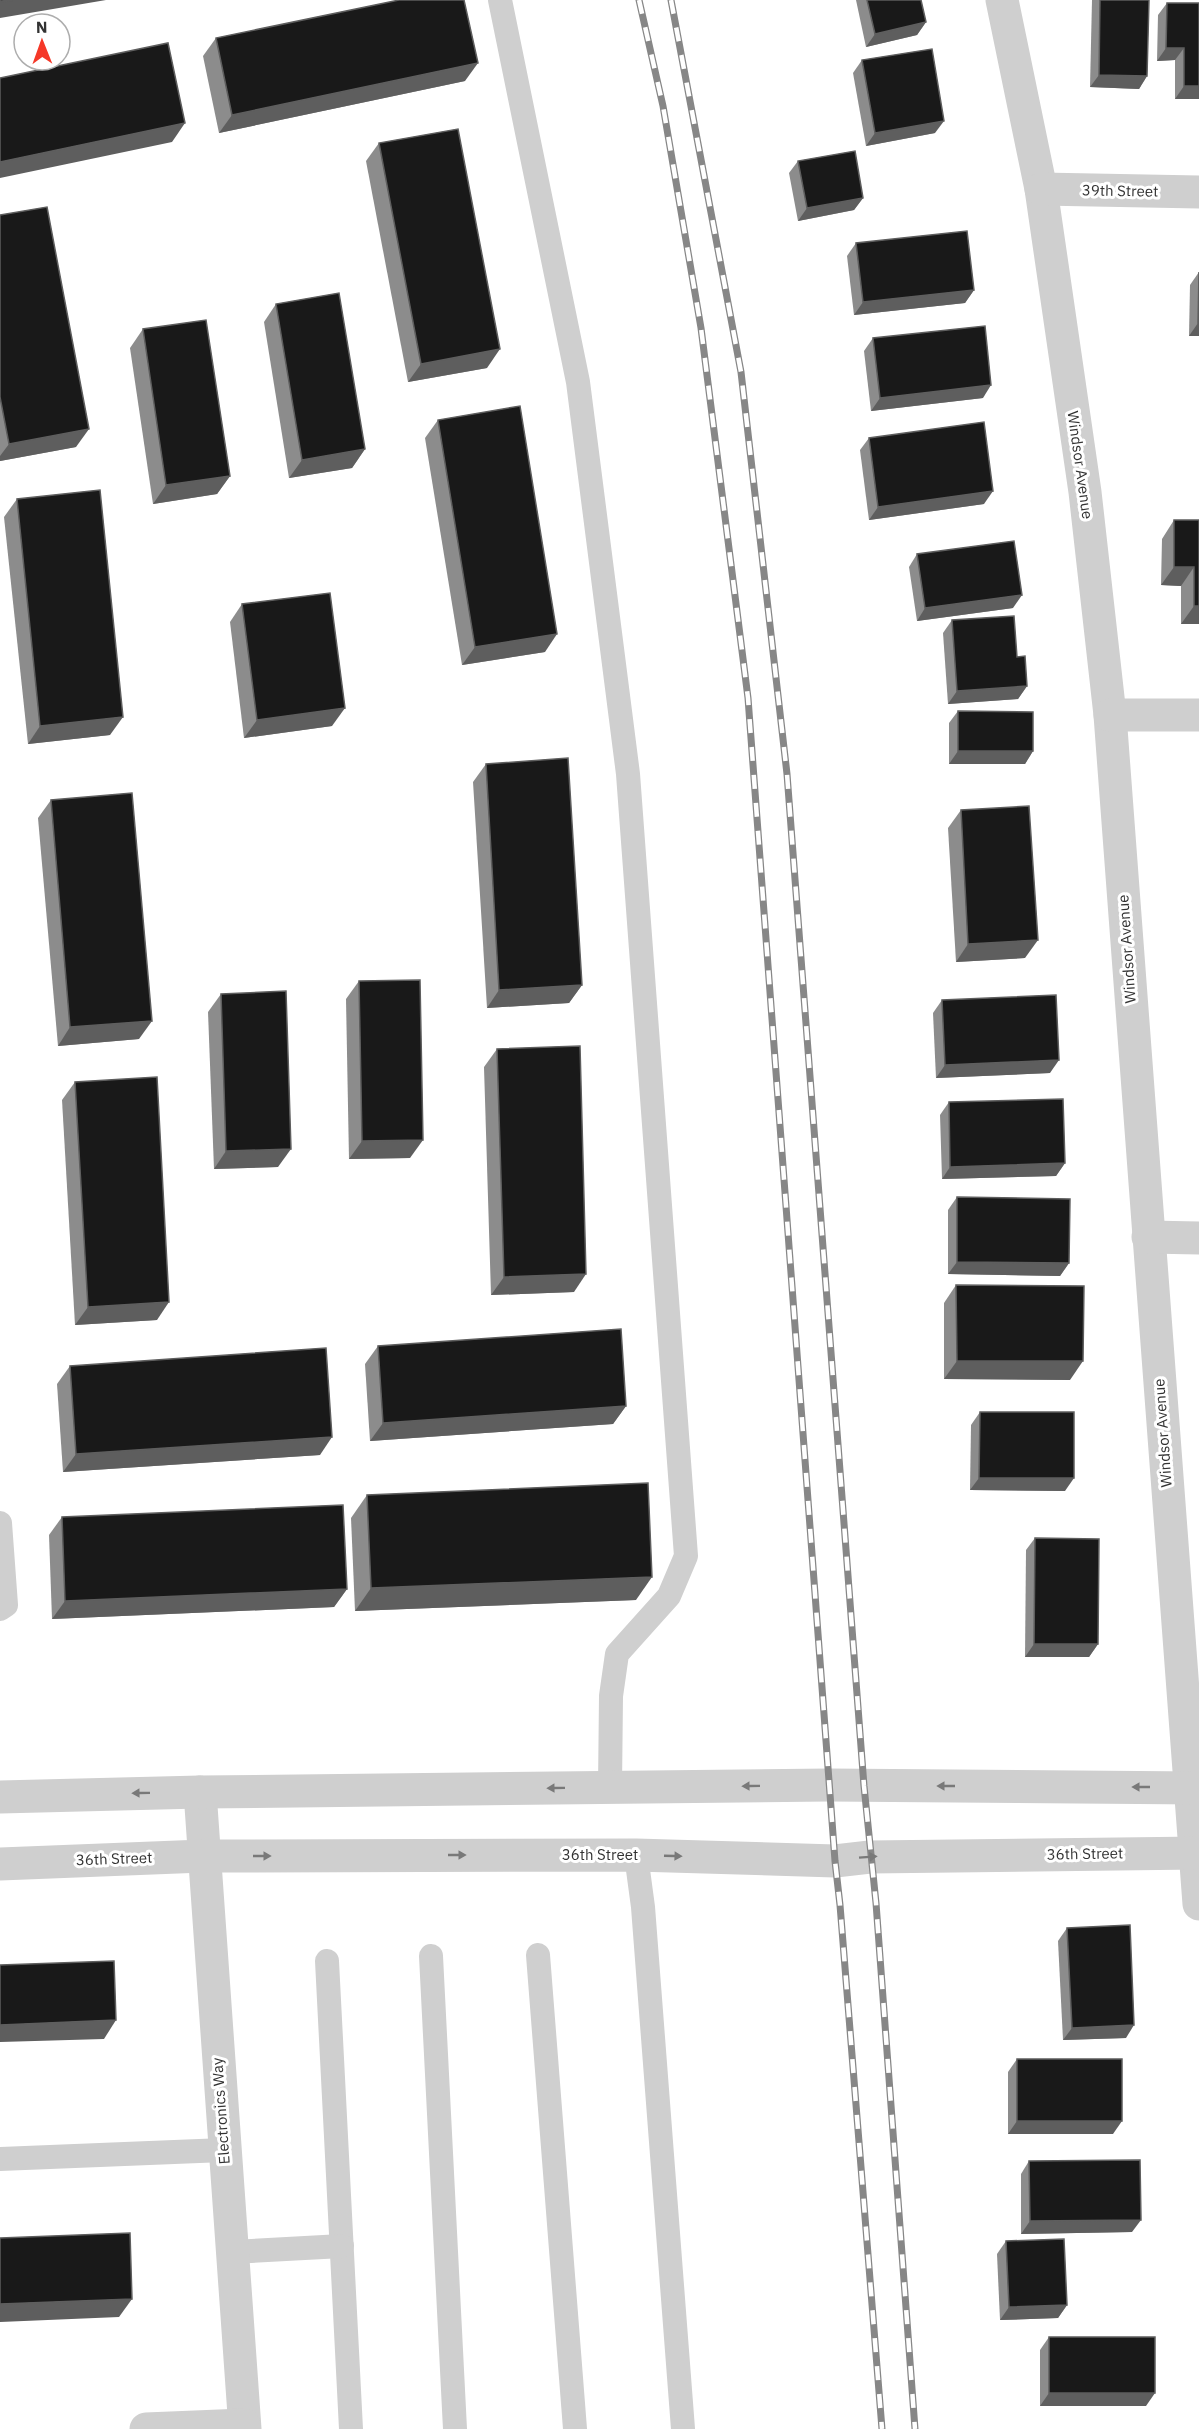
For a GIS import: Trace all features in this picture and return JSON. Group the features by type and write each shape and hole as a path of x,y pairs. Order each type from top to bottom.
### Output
{"street":[{"name":"Windsor Avenue","path":"1002,0 1041,189 1085,492 1110,715 1148,1238 1194,1787 1199,1904"},
{"name":"39th Street","path":"1041,189 1199,192"},
{"path":"1110,715 1199,715"},
{"path":"1148,1238 1199,1238"},
{"path":"0,1797 200,1792 829,1785 1194,1787"},
{"name":"Electronics Way","path":"200,1792 245,2427"},
{"name":"36th Street","path":"0,1864 203,1856 636,1854 835,1861 870,1857 1197,1853"},
{"path":"146,2429 245,2427"}],"lane":[{"path":"500,0 578,382 628,774 686,1556 669,1596 617,1654 610,1696 610,1788"},
{"path":"0,1523 6,1605 0,1609"},
{"path":"636,1854 643,1908 683,2429"},
{"path":"538,1955 575,2429"},
{"path":"431,1956 455,2429"},
{"path":"327,1961 351,2429"},
{"path":"0,2159 224,2150"},
{"path":"232,2252 342,2246"}],"building":[{"path":"399,0 464,0 478,63 232,115 216,38"},
{"path":"867,0 921,0 926,22 875,34"},
{"path":"1100,0 1149,0 1147,76 1099,75"},
{"path":"1167,3 1199,3 1199,86 1184,86 1184,48 1166,48"},
{"path":"168,43 185,123 0,162 0,78 29,72 72,72 72,63"},
{"path":"932,49 944,121 875,133 862,60"},
{"path":"458,129 500,349 421,364 379,143"},
{"path":"855,151 863,198 807,208 798,161"},
{"path":"47,207 89,429 9,444 0,397 0,215"},
{"path":"967,231 974,290 863,302 856,243"},
{"path":"1199,272 1199,323 1198,323"},
{"path":"339,293 365,449 302,460 276,304"},
{"path":"206,320 230,476 166,485 143,329"},
{"path":"985,326 991,385 880,398 873,338"},
{"path":"520,406 557,634 475,647 438,420"},
{"path":"984,422 993,491 878,507 869,438"},
{"path":"100,490 123,717 40,726 17,499"},
{"path":"1174,520 1199,520 1199,606 1194,606 1194,567 1174,567"},
{"path":"1014,541 1022,595 925,608 917,554"},
{"path":"330,593 345,708 257,720 242,604"},
{"path":"1014,616 1017,657 1025,656 1027,686 957,691 952,620"},
{"path":"958,711 1033,712 1033,751 958,751"},
{"path":"568,758 582,985 499,990 486,764"},
{"path":"132,793 152,1021 70,1027 51,800"},
{"path":"1029,806 1038,940 968,944 961,810"},
{"path":"420,980 423,1140 362,1141 359,981"},
{"path":"286,991 291,1149 226,1151 221,994"},
{"path":"1056,995 1059,1060 945,1065 942,1000"},
{"path":"580,1046 586,1274 504,1277 497,1049"},
{"path":"157,1077 169,1302 88,1307 75,1082"},
{"path":"1063,1099 1065,1163 950,1167 949,1102"},
{"path":"957,1197 1070,1199 1069,1263 957,1262"},
{"path":"956,1285 1084,1286 1083,1361 957,1361"},
{"path":"621,1329 626,1406 383,1423 378,1346"},
{"path":"326,1348 332,1437 76,1454 70,1366"},
{"path":"980,1412 1074,1412 1074,1478 979,1478"},
{"path":"648,1483 652,1577 371,1588 367,1495"},
{"path":"343,1505 347,1589 65,1601 62,1517"},
{"path":"1035,1538 1099,1539 1098,1644 1034,1644"},
{"path":"1130,1925 1134,2025 1072,2028 1067,1928"},
{"path":"114,1961 116,2020 0,2025 0,1965"},
{"path":"1017,2059 1122,2059 1122,2121 1017,2121"},
{"path":"1140,2160 1141,2220 1030,2221 1029,2161"},
{"path":"130,2233 132,2299 0,2304 0,2238"},
{"path":"1064,2239 1067,2305 1009,2307 1006,2241"},
{"path":"1049,2337 1155,2337 1155,2393 1049,2393"}],"railway":[{"path":"639,0 663,106 701,328 748,698 835,1861 882,2429"},
{"path":"671,0 741,372 787,774 915,2429"}]}
